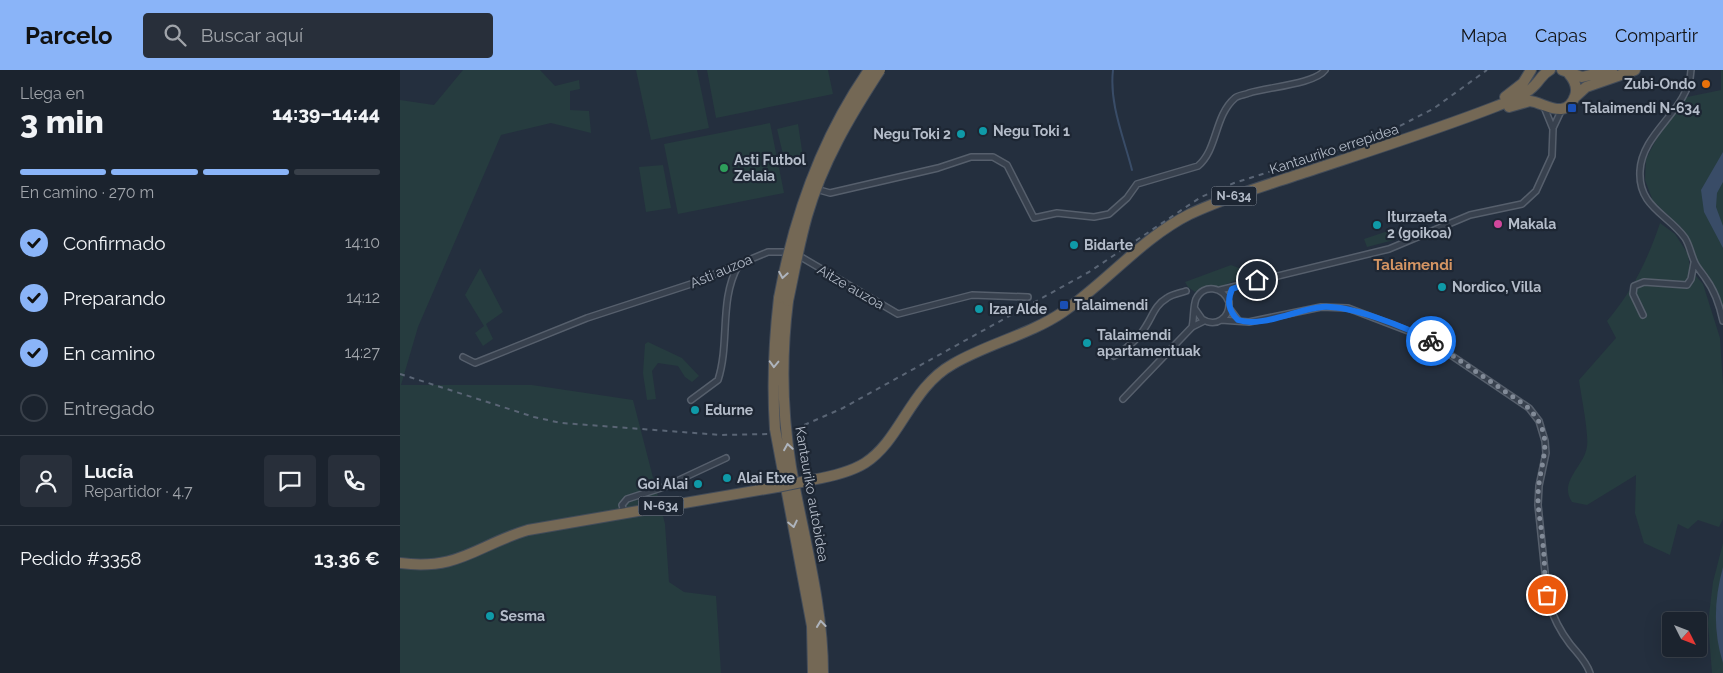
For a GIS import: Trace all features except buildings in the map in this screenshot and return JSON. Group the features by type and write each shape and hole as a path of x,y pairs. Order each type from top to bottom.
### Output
{"highway":[{"name":"Kantauriko autobidea","path":"823,673 821,623 786,428 783,300 794,230 808,187 829,137 868,70"},
{"name":"Kantauriko autobidea","path":"813,673 812,626 775,429 773,399 776,329 817,186 842,131 880,70"},
{"path":"1481,112 1517,89 1527,78 1531,70"},
{"name":"N-634","path":"1426,132 1514,99 1539,76 1550,70"},
{"path":"1588,70 1610,70"},
{"path":"1564,71 1587,76 1610,70"},
{"path":"1562,109 1569,105 1586,87 1635,70"},
{"path":"1564,71 1576,85 1574,98"},
{"path":"1539,76 1536,94 1543,105"},
{"name":"N-634","path":"1426,132 1488,116 1524,102 1530,101 1556,110 1562,109"},
{"name":"Kantauriko errepidea","path":"400,563 438,565 454,562 504,538 528,530 777,487 847,471 866,462 883,448 910,406 942,372 965,358 1028,332 1062,312 1137,251 1178,221 1239,194 1426,132"}],"street":[{"path":"794,252 813,188 842,124 875,70"},
{"path":"813,188 830,193 938,168 971,157 993,157 1007,165 1034,218 1057,213 1094,216 1109,214 1127,198 1137,184 1198,166 1205,160 1221,116 1235,97 1269,87 1309,82 1325,70"},
{"path":"1691,70 1688,89 1684,98 1646,148 1642,159 1640,176 1647,200 1657,213 1680,232 1686,240 1694,262 1712,290 1723,322"},
{"path":"1192,327 1196,299 1202,292 1213,288 1220,290 1232,289 1245,283 1389,249 1470,215 1522,204 1536,191 1548,166 1554,146 1553,129 1543,105"},
{"path":"1553,129 1562,109"},
{"name":"Asti auzoa","path":"462,357 475,364 587,318 692,284 768,252 794,252"},
{"name":"Aitze auzoa","path":"794,252 821,270 898,314 972,295 1028,298"},
{"path":"1643,315 1633,294 1634,286 1644,282 1687,285 1690,283 1694,262"},
{"path":"691,400 718,380 723,358 729,294 732,279 738,265"},
{"path":"1232,289 1228,300 1229,308 1238,320"},
{"path":"1220,290 1228,300"},
{"path":"1114,356 1123,352 1141,334 1153,310 1161,302 1168,297 1186,291"},
{"path":"1123,399 1192,327 1204,321 1214,323 1222,320 1252,322 1321,307 1348,308 1424,338 1460,360 1533,412 1542,426 1546,446 1539,486 1538,505 1548,601 1552,615 1562,633 1583,660 1590,673"},
{"path":"1222,320 1229,308"},
{"path":"1195,309 1204,321"},
{"path":"624,512 622,505 627,498 664,487 726,458"}],"green space":[{"path":"463,70 540,70 555,86 579,80 580,89 570,91 570,110 589,111 591,133 551,123 501,135 418,327 401,385 532,385 633,400 665,524 669,582 684,592 716,596 721,673 400,673 400,100 434,105"},
{"path":"636,70 697,70 709,128 651,140"},
{"path":"707,70 828,70 833,94 716,118"},
{"path":"1721,70 1723,70 1723,311 1712,282 1699,264 1682,228 1653,201 1645,180 1646,159 1657,138 1687,97 1721,90"},
{"name":"Asti Futbol Zelaia","path":"770,123 784,193 678,214 664,144"},
{"path":"798,124 803,157 785,163 777,129"},
{"path":"663,165 671,208 646,212 639,167"},
{"path":"1660,223 1675,234 1688,254 1690,269 1703,284 1720,338 1723,385 1723,519 1719,527 1698,520 1688,529 1678,524 1670,555 1644,543 1635,513 1636,475 1587,505 1572,502 1568,487 1587,446 1586,423 1579,380 1616,338 1607,321 1624,299 1638,275"},
{"path":"1391,230 1394,240 1367,247 1364,239"},
{"path":"1231,265 1252,273 1220,287 1207,286 1195,292 1185,282"},
{"path":"480,268 503,312 486,324 493,339 483,346 475,333 484,326 465,295"},
{"path":"648,342 682,358 699,376 692,382 685,377 678,366 658,363 652,371 656,399 647,400 643,373 645,344"},
{"path":"1723,543 1723,673 1712,673 1708,623 1713,582"}],"water":[{"path":"1723,152 1723,182 1717,193 1716,207 1723,226 1723,248 1704,212 1701,190"},
{"path":"1723,567 1723,663 1716,627 1716,603"}],"waterway":[{"path":"1113,70 1112,83 1115,108 1132,170"}],"railway":[{"path":"795,429 843,408 1089,272 1201,197 1234,183 1376,138 1433,109 1487,70"},
{"path":"400,374 534,417 561,423 721,435 770,434"}],"way so far":[{"path":"1431,341 1525,405 1533,412 1542,426 1546,453 1539,486 1538,505 1547,595"}],"place":[{"name":"Zubi-Ondo","path":"1706,84"},
{"name":"Talaimendi N-634","path":"1572,108"},
{"name":"Negu Toki 1","path":"983,131"},
{"name":"Negu Toki 2","path":"961,134"},
{"name":"Asti Futbol Zelaia","path":"724,168"},
{"name":"Makala","path":"1498,224"},
{"name":"Iturzaeta 2 (goikoa)","path":"1377,225"},
{"name":"Bidarte","path":"1074,245"},
{"name":"Nordico, Villa","path":"1442,287"},
{"name":"Talaimendi","path":"1064,305"},
{"name":"Izar Alde","path":"979,309"},
{"name":"Talaimendi apartamentuak","path":"1087,343"},
{"name":"Edurne","path":"695,410"},
{"name":"Alai Etxe","path":"727,478"},
{"name":"Goi Alai","path":"698,484"},
{"name":"Sesma","path":"490,616"}],"district":[{"name":"Talaimendi","path":"1413,265"}],"route":[{"path":"1257,280 1238,285 1232,289 1228,300 1229,308 1238,320 1252,322 1321,307 1348,308 1431,341"}]}
